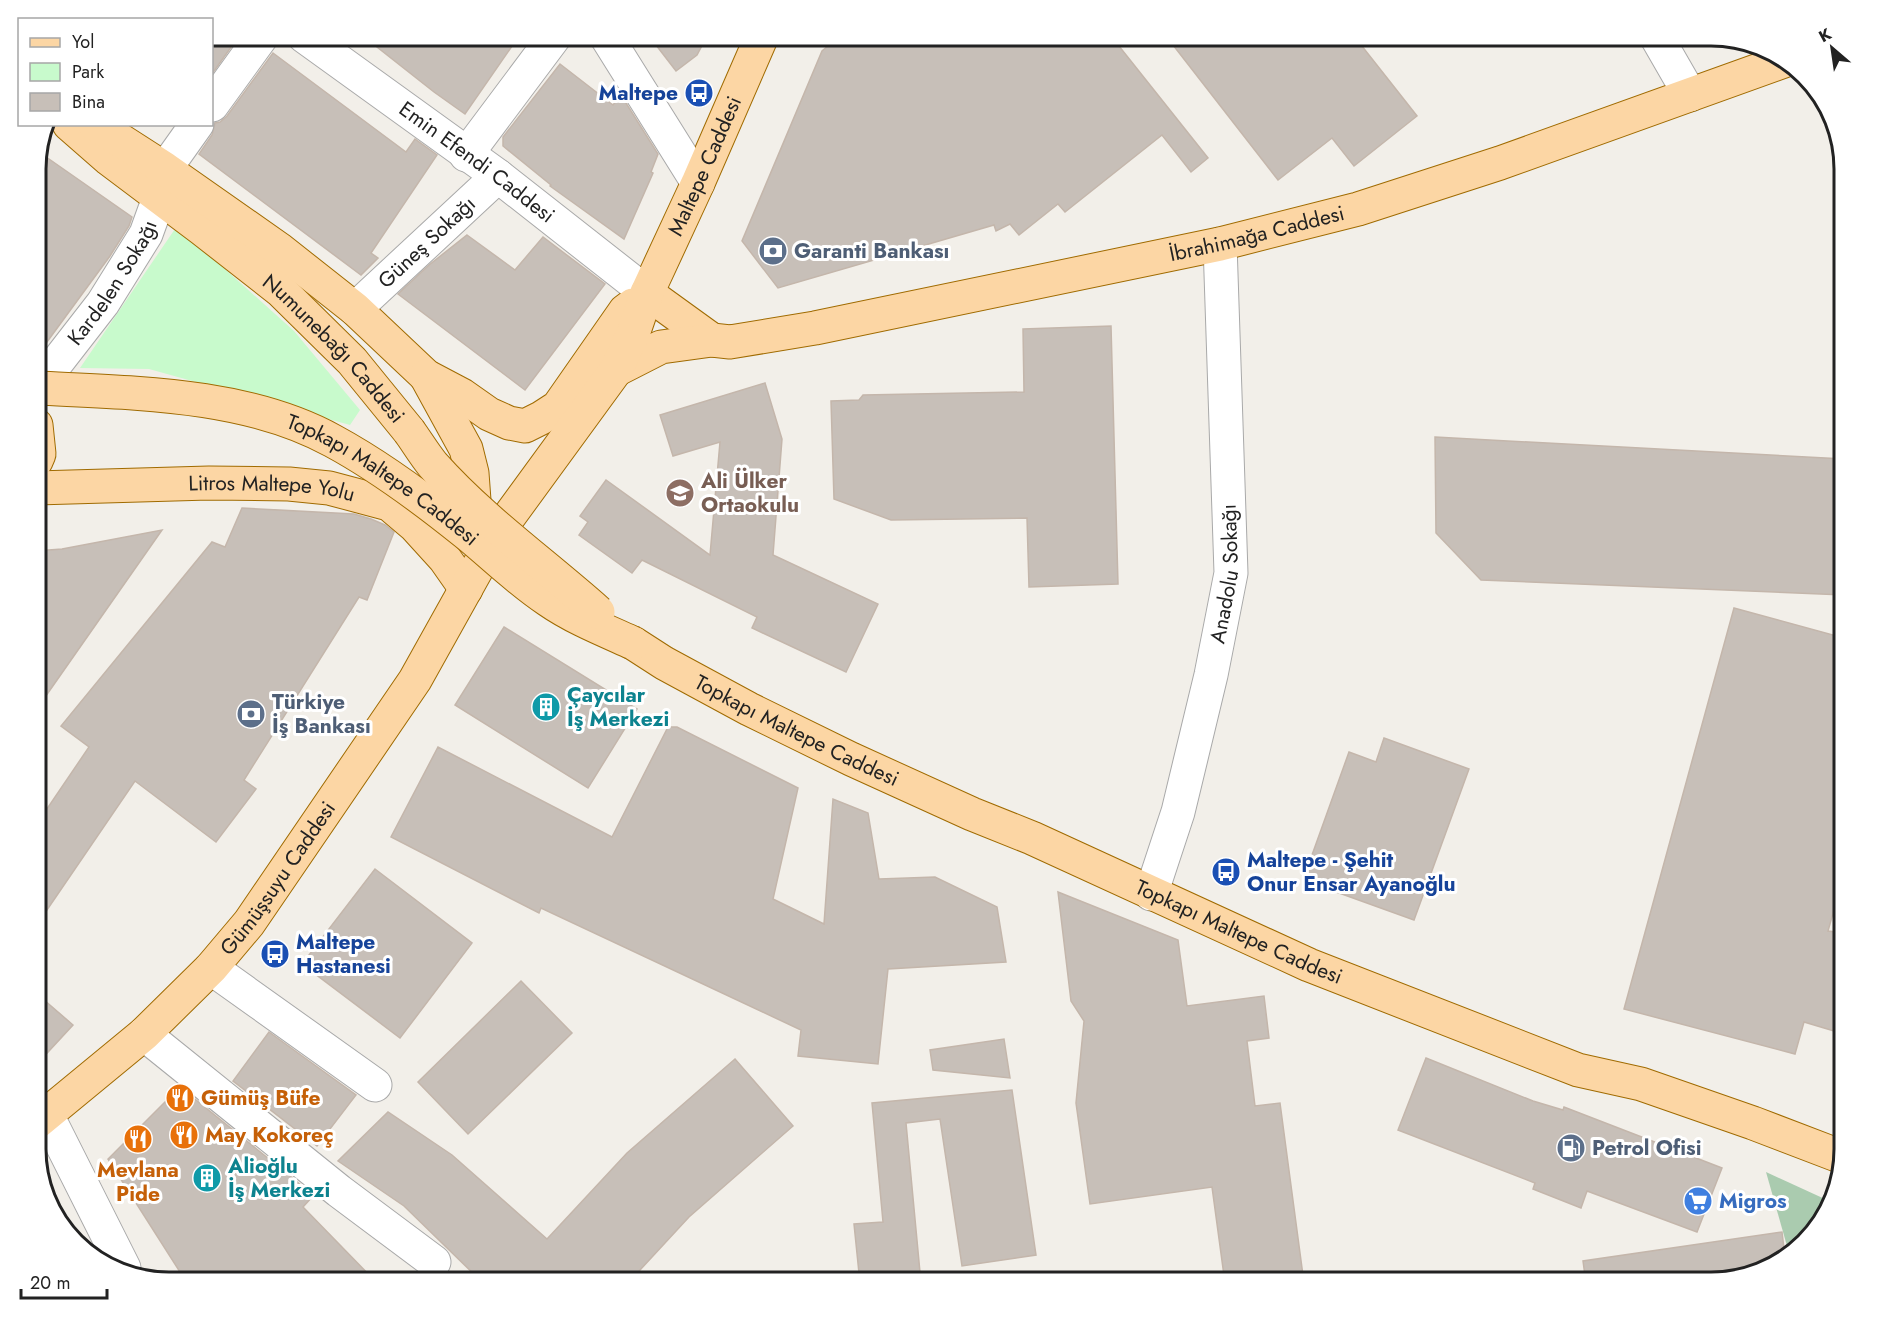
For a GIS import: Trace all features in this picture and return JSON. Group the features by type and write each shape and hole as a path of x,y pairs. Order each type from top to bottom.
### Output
{"main road":[{"name":"Maltepe Caddesi","path":"560,446 616,370 633,334 647,293 758,46"},
{"name":"İbrahimağa Caddesi","path":"616,370 661,347 712,340 730,342 815,328 1220,244 1358,209 1500,163 1775,64"},
{"name":"Numunebağı Caddesi","path":"71,126 109,159 162,184 202,229 281,291 352,361 409,431 431,463 451,484 510,539 582,597 633,643"},
{"path":"97,126 162,184 279,249 355,309 426,376 462,395 489,414 509,423 525,426 542,418 558,406 625,311 647,293 712,340"},
{"path":"426,376 466,449 472,474 477,539 466,589"},
{"name":"Topkapı Maltepe Caddesi","path":"47,389 158,395 230,405 278,418 331,440 400,483 547,600 585,622 633,643 664,663 749,709 909,786 1032,838 1308,965 1578,1070 1636,1103 1735,1138 1830,1177"},
{"name":"Gümüşsuyu Caddesi","path":"47,1114 144,1034 211,968 249,923 408,690 497,533 560,446"},
{"name":"Litros Maltepe Yolu","path":"47,488 289,484 329,488 389,504 415,526 445,559 466,589"},
{"name":"Topkapı Maltepe Caddesi","path":"1578,1070 1641,1084 1834,1154"}],"street":[{"path":"213,104 255,46"},
{"name":"Emin Efendi Caddesi","path":"318,46 498,177 647,293"},
{"path":"466,155 548,46"},
{"path":"612,46 698,183"},
{"path":"1662,46 1690,95"},
{"name":"Kardelen Sokağı","path":"47,375 104,303 150,227 162,184 196,126"},
{"name":"Güneş Sokağı","path":"355,309 498,177"},
{"name":"Anadolu Sokağı","path":"1151,894 1178,812 1211,675 1231,573 1220,244"},
{"path":"211,968 375,1085"},
{"path":"144,1034 339,1191 434,1262"},
{"path":"47,1130 121,1262"}],"green space":[{"path":"177,226 294,331 360,410 350,425 149,369 80,368"},
{"path":"1766,1172 1823,1198 1813,1218 1787,1246"}],"building":[{"path":"213,46 232,46 213,73"},
{"path":"376,46 512,46 465,114"},
{"path":"657,46 702,46 697,55 676,71"},
{"path":"828,46 1119,46 1208,158 1191,172 1162,135 1065,212 1058,204 1019,235 1010,224 996,231 994,225 778,288 742,241 822,51"},
{"path":"1174,46 1362,46 1417,116 1354,166 1332,138 1278,180"},
{"path":"273,53 406,152 415,139 437,155 371,253 378,258 361,275 199,154 212,135 215,123 227,116"},
{"path":"560,64 613,105 621,95 658,154 651,172 653,173 624,239 550,186 503,146 503,137"},
{"path":"47,158 132,217 129,226 110,256 47,342"},
{"path":"467,235 515,270 543,237 605,284 525,390 398,294 429,265"},
{"path":"1111,326 1118,584 1029,587 1027,518 891,520 834,499 831,401 859,400 863,395 1024,392 1023,329"},
{"path":"765,383 782,439 773,555 878,604 846,672 752,628 757,617 642,560 632,573 579,535 588,522 580,516 606,480 710,555 720,442 673,456 660,415"},
{"path":"1435,437 1834,458 1834,595 1481,580 1436,533"},
{"path":"242,508 354,514 385,525 394,532 367,600 359,597 244,780 256,789 216,842 135,781 47,910 47,809 89,747 61,726 212,542 225,547"},
{"path":"162,530 47,694 47,550"},
{"path":"1734,608 1834,635 1834,910 1828,931 1834,932 1834,1031 1804,1022 1795,1054 1624,1009"},
{"name":"Çaycılar İş Merkezi","path":"504,627 637,709 588,788 455,705"},
{"path":"668,727 677,727 798,788 773,899 824,924 833,799 868,813 879,879 935,877 997,907 1006,962 888,969 878,1064 798,1056 801,1030 541,908 539,913 391,837 438,747 612,837"},
{"path":"1384,738 1469,769 1414,920 1303,880 1349,752 1376,762"},
{"path":"375,869 472,943 400,1038 302,964"},
{"path":"1058,892 1178,940 1187,1006 1264,996 1269,1038 1247,1041 1255,1106 1280,1103 1303,1272 1224,1272 1212,1187 1090,1204 1076,1103 1084,1021 1071,1001"},
{"path":"521,981 572,1033 468,1134 418,1082"},
{"path":"47,1003 73,1025 47,1053"},
{"path":"269,1032 356,1095 317,1146 233,1081"},
{"path":"1004,1039 1010,1078 933,1070 930,1050"},
{"path":"1426,1058 1533,1101 1563,1110 1564,1107 1722,1168 1697,1232 1587,1191 1581,1208 1533,1189 1535,1183 1398,1130"},
{"path":"735,1059 793,1126 689,1217 638,1272 472,1272 404,1206 338,1161 388,1112 452,1155 547,1239 627,1153"},
{"name":"Alioğlu İş Merkezi","path":"180,1087 313,1196 303,1207 366,1272 180,1272 108,1159"},
{"path":"1012,1090 1036,1255 962,1266 940,1119 906,1123 920,1272 859,1272 854,1224 883,1222 872,1103"},
{"path":"1782,1232 1784,1248 1758,1263 1727,1271 1584,1272 1583,1261"}],"place":[{"name":"Maltepe","path":"699,93"},
{"name":"Garanti Bankası","path":"773,251"},
{"name":"Ali Ülker Ortaokulu","path":"680,493"},
{"name":"Çaycılar İş Merkezi","path":"546,707"},
{"name":"Türkiye İş Bankası","path":"251,714"},
{"name":"Maltepe - Şehit Onur Ensar Ayanoğlu","path":"1226,872"},
{"name":"Maltepe Hastanesi","path":"275,954"},
{"name":"Gümüş Büfe","path":"180,1098"},
{"name":"May Kokoreç","path":"184,1135"},
{"name":"Mevlana Pide","path":"138,1139"},
{"name":"Petrol Ofisi","path":"1571,1148"},
{"name":"Alioğlu İş Merkezi","path":"207,1178"},
{"name":"Migros","path":"1698,1201"}]}
